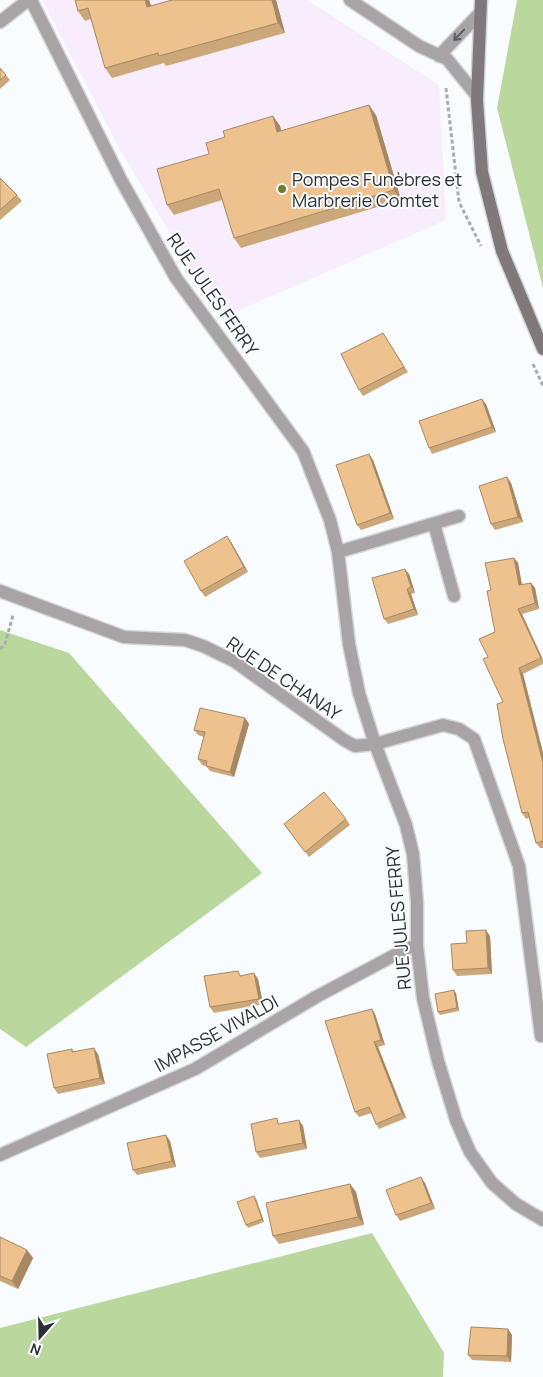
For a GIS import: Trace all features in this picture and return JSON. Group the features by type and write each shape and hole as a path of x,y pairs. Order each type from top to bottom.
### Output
{"main road":[{"path":"481,0 477,96 482,172 489,206 505,260 543,349"}],"street":[{"path":"0,22 29,0"},
{"name":"RUE JULES FERRY","path":"29,0 121,180 176,278 303,451 330,520 338,552 349,644 359,693 375,744 406,825 413,854 417,903 417,946 423,998 438,1061 456,1120 470,1152 492,1183 516,1204 543,1220"},
{"path":"350,0 419,46 443,57 477,96"},
{"path":"443,57 479,14"},
{"path":"338,552 459,516"},
{"path":"434,524 454,596"},
{"name":"RUE DE CHANAY","path":"0,591 124,637 185,640 203,646 234,661 355,746 375,744 443,725 459,729 474,739 518,866 541,1036"},
{"name":"IMPASSE VIVALDI","path":"0,1156 196,1068 331,988 408,948 417,946"}],"path":[{"path":"0,649 5,644 16,597"}],"shaded area":[{"path":"42,0 307,0 439,85 446,220 221,318 119,148"}],"green space":[{"path":"517,0 543,0 543,288 497,108"},
{"path":"0,630 69,653 262,873 26,1047 0,1029"},
{"path":"372,1233 444,1353 443,1377 0,1377 0,1328"}],"building":[{"path":"75,0 145,0 147,7 172,0 272,0 278,23 159,56 158,53 105,68 88,8 78,11"},
{"path":"0,68 6,75 0,80"},
{"name":"Pompes Funèbres et Marbrerie Comtet","path":"369,105 394,190 234,238 219,189 167,205 157,169 209,154 206,143 225,137 223,131 273,116 277,132"},
{"path":"0,178 17,195 0,210"},
{"path":"383,333 404,367 359,390 341,354"},
{"path":"482,399 492,427 429,448 419,421"},
{"path":"369,454 390,513 357,525 336,465"},
{"path":"507,477 518,517 491,524 479,486"},
{"path":"227,536 244,567 201,591 184,561"},
{"path":"514,558 519,585 531,583 535,603 518,609 541,658 519,668 543,763 543,841 536,843 528,812 522,813 503,739 497,704 503,702 483,659 488,657 479,639 495,632 487,591 491,590 485,563"},
{"path":"405,569 411,587 407,589 414,609 384,619 372,578"},
{"path":"200,708 245,718 230,772 206,766 207,761 198,759 205,732 194,730"},
{"path":"324,792 346,819 305,852 284,824"},
{"path":"486,930 488,968 453,970 451,944 467,943 466,931"},
{"path":"238,971 240,976 254,973 259,999 210,1007 204,976"},
{"path":"454,990 457,1008 438,1012 435,994"},
{"path":"372,1009 381,1040 374,1042 402,1113 376,1124 369,1107 355,1112 325,1021"},
{"path":"94,1048 100,1078 54,1088 47,1054 72,1049 72,1052"},
{"path":"277,1118 278,1124 299,1120 303,1143 256,1152 251,1124"},
{"path":"166,1135 172,1161 133,1170 127,1143"},
{"path":"421,1177 431,1203 396,1215 386,1190"},
{"path":"350,1184 358,1217 273,1236 266,1203"},
{"path":"254,1196 262,1219 246,1225 237,1202"},
{"path":"0,1237 27,1250 12,1281 0,1276"},
{"path":"471,1327 508,1329 507,1356 468,1355"}],"place":[{"name":"Pompes Funèbres et Marbrerie Comtet","path":"282,189"}]}
